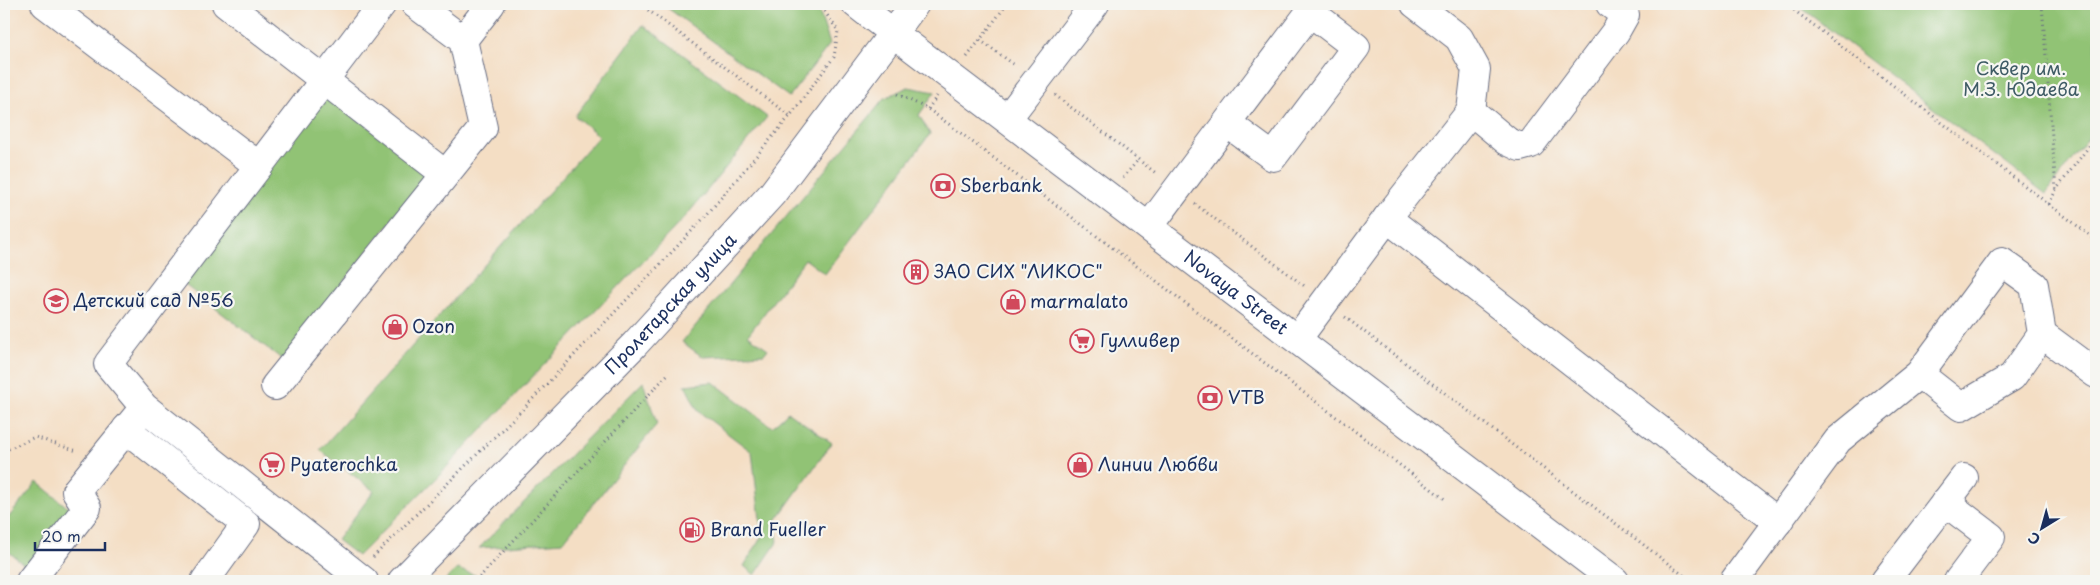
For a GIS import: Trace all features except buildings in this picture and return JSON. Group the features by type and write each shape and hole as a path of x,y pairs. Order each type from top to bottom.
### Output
{"street":[{"path":"45,4 259,166"},
{"path":"226,4 445,174"},
{"path":"360,578 144,407 108,364 382,4"},
{"path":"275,386 483,128 463,40 415,4"},
{"path":"463,40 491,4"},
{"name":"Novaya Street","path":"856,4 1298,338 1615,581"},
{"name":"Пролетарская улица","path":"402,581 634,344 772,194 915,4"},
{"path":"1007,119 1095,4"},
{"path":"1298,338 1387,218 1471,111 1476,69 1459,38 1415,4"},
{"path":"1471,111 1507,141 1520,146 1531,144 1616,31 1623,7"},
{"path":"1149,227 1310,12 1356,47 1273,157 1227,123"},
{"path":"1387,218 1778,522"},
{"path":"1734,581 1838,440 1919,374 2002,262 2034,285 2042,334 2012,377 1960,407 1919,374"},
{"path":"2042,334 2096,374"},
{"path":"30,581 87,508 76,492 144,407"},
{"path":"126,429 246,524 205,581"},
{"path":"1885,581 1964,478"},
{"path":"1944,502 1991,537 1958,581"}],"path":[{"path":"640,4 790,116"},
{"path":"360,578 704,218 790,116 834,57 838,31 823,9 817,4"},
{"path":"980,40 1007,4"},
{"path":"1786,4 2096,240"},
{"path":"2042,4 2056,190"},
{"path":"897,94 928,109 950,125 1446,500"},
{"path":"2049,204 2056,190 2096,137"},
{"path":"476,581 668,374"},
{"path":"4,451 35,437 102,460"}],"green space":[{"path":"662,4 808,4 820,14 830,44 789,97"},
{"name":"Сквер им. М.З. Юдаева","path":"1796,4 2096,4 2096,128 2046,194"},
{"path":"643,25 767,117 687,215 437,477 358,556 337,540 374,491 320,450 599,136 575,116"},
{"path":"908,87 935,92 919,115 930,134 825,274 805,259 748,335 768,349 764,354 703,357 682,342 885,98"},
{"path":"327,94 429,173 283,360 181,282"},
{"path":"643,382 657,424 563,542 479,548"},
{"path":"713,382 772,427 788,412 832,443 777,519 775,525 778,541 755,575 744,566 762,536 752,452 698,411 685,385"},
{"path":"37,482 72,511 26,566 4,548 4,523"},
{"path":"457,569 487,579 491,581 444,581"}],"place":[{"name":"Sberbank","path":"943,186"},
{"name":"ЗАО СИХ \"ЛИКОС\"","path":"916,272"},
{"name":"Детский сад №56","path":"56,301"},
{"name":"marmalato","path":"1013,302"},
{"name":"Ozon","path":"395,327"},
{"name":"Гулливер","path":"1082,341"},
{"name":"VTB","path":"1210,398"},
{"name":"Pyaterochka","path":"272,465"},
{"name":"Линии Любви","path":"1080,465"},
{"name":"Brand Fueller","path":"692,530"}]}
